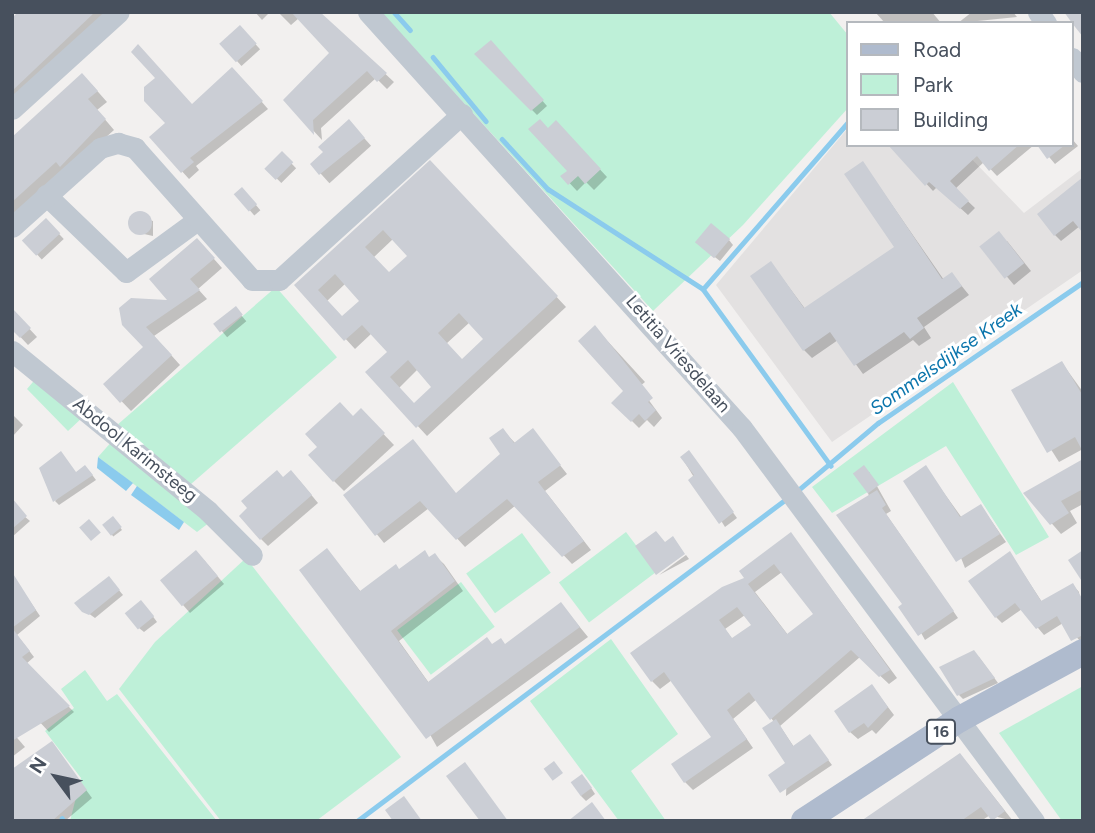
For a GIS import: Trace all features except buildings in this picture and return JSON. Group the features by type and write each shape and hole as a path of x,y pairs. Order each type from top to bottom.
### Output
{"main road":[{"name":"16","path":"804,821 960,719 1083,652"}],"street":[{"path":"12,108 119,12"},
{"name":"Letitia Vriesdelaan","path":"368,12 462,114 784,481 1034,821"},
{"path":"12,227 100,148 118,143 135,148 196,221 252,279 279,280 462,114"},
{"path":"46,195 126,272 196,221"},
{"name":"Abdool Karimsteeg","path":"12,351 208,511 252,555"}],"shaded area":[{"path":"846,130 846,147 960,147 1024,213 1083,168 1083,270 832,442 716,285"}],"green space":[{"path":"381,12 829,12 846,33 846,110 743,225 653,311"},
{"path":"276,287 337,357 179,494 118,424"},
{"path":"38,376 83,417 68,431 27,389"},
{"path":"953,382 1049,537 1016,555 946,446 832,513 812,487"},
{"path":"114,439 210,522 197,532 98,457"},
{"path":"626,532 656,572 589,622 559,583"},
{"path":"522,533 551,573 495,613 466,574"},
{"path":"246,558 401,757 316,821 221,821 119,689 155,642"},
{"path":"461,582 495,627 431,675 397,630"},
{"path":"611,639 678,734 631,771 666,821 619,821 530,701"},
{"path":"85,670 107,701 117,694 217,821 70,821 81,778 45,731 74,708 61,689"},
{"path":"1083,686 1083,821 1062,821 999,733"}],"water":[{"path":"98,457 133,483 126,491 97,468"},
{"path":"137,486 184,522 179,530 131,495"}],"waterway":[{"path":"394,12 410,30"},
{"path":"433,57 486,121"},
{"path":"703,289 846,124"},
{"path":"502,139 548,189 703,289 831,466"},
{"name":"Sommelsdijkse Kreek","path":"796,492 878,423 1083,282"},
{"path":"357,821 786,499"}]}
